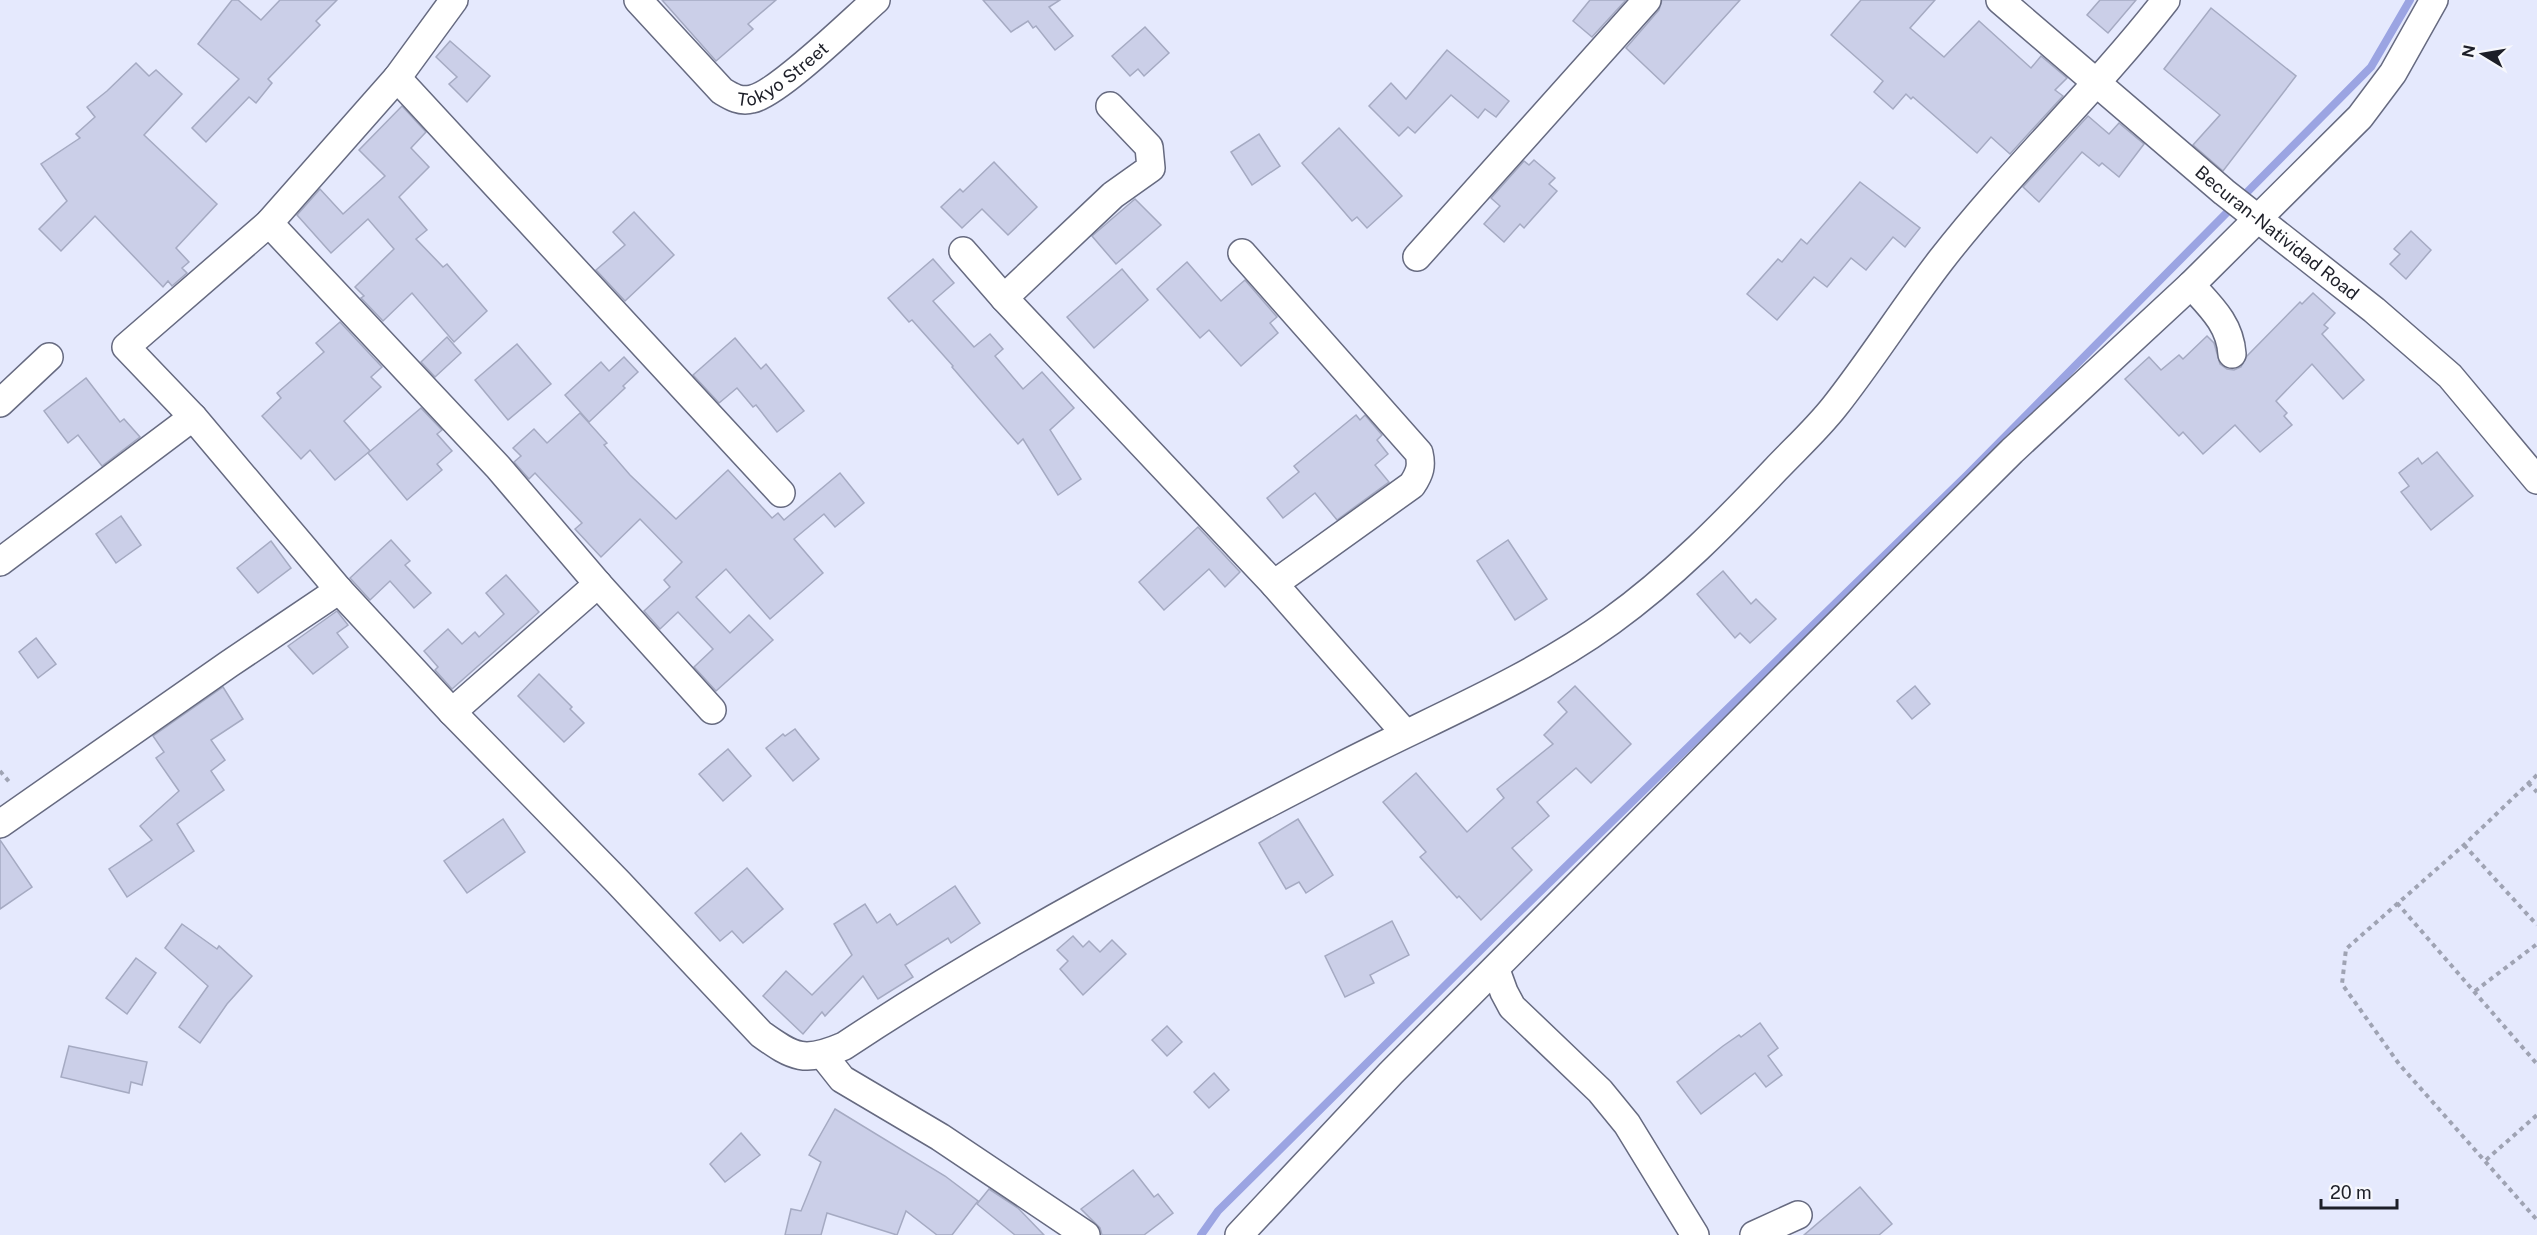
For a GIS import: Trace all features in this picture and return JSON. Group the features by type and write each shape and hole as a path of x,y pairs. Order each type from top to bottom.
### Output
{"street":[{"path":"454,0 398,78 269,223 126,347 193,417 339,590 452,712 618,882 761,1034 785,1052 802,1056 823,1055 844,1046 972,964 1158,860 1405,733 1485,695 1557,656 1602,627 1660,582 1727,521 1832,410 1942,259 2095,82 2136,39 2166,0"},
{"name":"Tokyo Street","path":"638,0 722,91 736,99 751,100 764,96 786,79 876,0"},
{"path":"1417,257 1647,0"},
{"name":"Becuran-Natividad Road","path":"2000,0 2224,192 2374,310 2450,376 2537,480"},
{"path":"1239,1235 1391,1073 2012,451 2192,285 2252,215 2360,117 2393,73 2434,0"},
{"path":"398,78 781,493"},
{"path":"1004,298 1113,195 1151,168 1149,147 1110,106"},
{"path":"269,223 498,467 598,584 712,710"},
{"path":"963,251 1004,298 1274,584 1405,733"},
{"path":"1242,253 1419,453 1421,464 1419,475 1412,485 1274,584"},
{"path":"2192,285 2227,328 2232,354"},
{"path":"0,403 49,357"},
{"path":"0,562 193,417"},
{"path":"452,712 598,584"},
{"path":"0,824 339,590"},
{"path":"1496,970 1512,1007 1600,1091 1627,1124 1695,1235"},
{"path":"823,1055 842,1079 940,1137 1086,1235"},
{"path":"1754,1235 1798,1215"}],"path":[{"path":"2537,775 2464,845 2346,949 2342,984 2399,1064 2537,1220"},
{"path":"2528,783 2537,792"},
{"path":"2464,845 2537,925"},
{"path":"2397,903 2537,1064"},
{"path":"2475,991 2537,944"},
{"path":"2486,1160 2537,1115"}],"building":[{"path":"232,0 238,0 261,20 280,0 337,0 316,21 320,25 268,79 272,83 256,103 249,97 206,142 192,128 239,79 198,44"},
{"path":"662,0 776,0 748,24 753,29 716,61"},
{"path":"983,0 1060,0 1049,7 1073,36 1055,50 1036,26 1033,28 1028,21 1011,32"},
{"path":"1590,0 1626,0 1592,37 1573,21"},
{"path":"1662,0 1740,0 1664,84 1626,48 1659,10"},
{"path":"1861,0 1935,0 1910,28 1944,57 1979,21 2031,68 2041,56 2067,78 2055,90 2063,96 2010,154 1991,137 1977,153 1913,97 1911,99 1906,94 1893,109 1874,92 1883,81 1831,35"},
{"path":"2100,0 2136,0 2108,33 2087,15"},
{"path":"2211,8 2296,76 2223,171 2193,145 2220,115 2164,69"},
{"path":"1145,27 1169,53 1144,76 1138,69 1130,76 1112,56"},
{"path":"450,41 490,76 467,102 449,84 457,77 436,57"},
{"path":"1447,50 1509,101 1496,117 1485,109 1478,118 1451,95 1415,133 1408,127 1399,136 1369,106 1391,83 1406,99"},
{"path":"136,63 149,76 156,70 182,94 144,135 217,204 176,248 189,262 182,268 187,273 172,286 168,281 163,287 95,216 61,251 39,229 67,201 41,164 80,138 76,134 95,117 87,107"},
{"path":"402,106 426,132 411,148 429,167 399,197 427,230 416,239 443,267 447,264 487,311 454,342 412,293 383,321 361,298 364,296 355,287 394,249 368,219 331,253 297,215 320,189 343,214 385,176 359,150"},
{"path":"2088,116 2109,134 2119,123 2144,144 2119,177 2102,163 2099,166 2082,152 2039,202 2023,187"},
{"path":"1339,128 1402,196 1367,228 1357,217 1352,221 1302,163"},
{"path":"1259,134 1280,166 1252,185 1231,152"},
{"path":"1534,160 1555,178 1549,184 1557,191 1524,228 1520,224 1504,242 1484,224 1500,206 1491,198 1524,161 1529,165"},
{"path":"994,162 1037,207 1008,235 982,209 962,228 941,207 960,189 963,192"},
{"path":"1860,182 1920,228 1905,247 1893,237 1866,270 1851,258 1827,287 1814,277 1777,320 1747,294 1778,259 1782,262 1801,239 1807,244"},
{"path":"1135,199 1161,225 1116,264 1092,236"},
{"path":"634,212 674,255 625,301 596,270 625,245 613,232"},
{"path":"2411,231 2431,250 2406,279 2390,264 2400,254 2394,249"},
{"path":"933,259 954,283 933,301 974,347 990,334 1003,349 995,356 1023,389 1042,372 1074,408 1050,430 1081,479 1058,495 1023,439 1018,444 953,366 912,320 909,322 888,298"},
{"path":"1187,262 1221,301 1245,280 1277,317 1270,323 1278,333 1241,366 1209,330 1200,338 1157,289"},
{"path":"1122,269 1148,300 1094,348 1067,317"},
{"path":"2313,293 2335,313 2324,325 2328,328 2322,334 2364,380 2343,399 2312,364 2276,401 2287,413 2284,416 2292,425 2260,452 2235,425 2203,454 2183,432 2179,436 2125,379 2149,357 2161,370 2179,355 2183,359 2207,336 2214,343 2220,364 2227,369 2234,370 2241,367 2247,356 2300,302 2302,304"},
{"path":"340,322 382,367 371,377 381,387 344,421 370,451 335,480 310,450 301,459 262,416 281,398 277,393 324,352 316,343"},
{"path":"447,337 461,353 435,377 421,362"},
{"path":"735,338 761,369 766,364 804,411 777,432 756,405 753,407 737,388 719,403 693,375"},
{"path":"517,344 551,384 508,420 475,380"},
{"path":"624,357 638,372 623,386 625,388 589,422 565,395 601,362 609,371"},
{"path":"86,378 120,422 124,419 140,437 102,466 78,435 68,443 44,411"},
{"path":"421,408 442,430 437,434 452,451 437,464 442,470 407,500 368,453"},
{"path":"580,413 607,443 604,445 630,475 676,519 728,470 772,518 778,513 784,520 840,473 864,503 835,527 824,514 794,539 823,573 770,619 726,569 696,597 730,633 749,615 773,640 716,691 694,667 713,649 678,612 660,629 644,611 670,587 664,580 682,562 640,519 601,557 575,529 582,523 535,473 529,479 514,462 521,456 513,448 534,429 547,443"},
{"path":"1356,415 1360,420 1365,415 1382,435 1377,440 1388,454 1375,465 1389,482 1337,520 1315,493 1283,518 1267,498 1299,472 1294,466"},
{"path":"2437,452 2473,496 2431,530 2401,492 2409,486 2399,473 2418,458 2422,464"},
{"path":"121,516 141,545 116,563 96,534"},
{"path":"1198,527 1240,572 1225,587 1209,569 1164,610 1139,582"},
{"path":"391,540 410,561 405,565 431,593 414,608 390,581 370,600 350,578"},
{"path":"1508,540 1547,599 1515,620 1477,561"},
{"path":"271,541 291,568 258,593 237,568"},
{"path":"1723,571 1751,604 1756,599 1776,619 1750,643 1740,633 1735,638 1697,594"},
{"path":"506,575 539,612 452,689 435,670 438,667 424,651 448,629 462,644 475,632 479,637 504,614 486,593"},
{"path":"337,611 348,625 337,633 348,647 313,674 288,646"},
{"path":"36,638 56,664 38,678 19,652"},
{"path":"539,674 572,707 570,709 584,723 564,742 518,696"},
{"path":"1575,686 1631,744 1591,783 1576,768 1537,802 1549,816 1512,848 1532,870 1481,920 1459,896 1457,898 1420,857 1426,852 1383,802 1416,773 1467,832 1504,798 1497,789 1553,744 1544,735 1567,712 1558,702"},
{"path":"1915,686 1930,704 1912,719 1897,701"},
{"path":"223,687 243,719 211,740 225,760 211,771 224,790 177,824 194,851 127,897 109,869 152,840 140,826 179,791 156,758 164,752 153,736"},
{"path":"795,729 819,759 793,781 766,748 783,734 785,736"},
{"path":"728,749 751,776 723,801 699,774"},
{"path":"503,819 525,852 467,893 444,861"},
{"path":"1298,819 1333,875 1306,893 1299,882 1286,889 1259,843"},
{"path":"0,840 32,887 0,909"},
{"path":"747,868 783,909 743,943 732,931 720,941 695,913"},
{"path":"955,886 980,923 951,943 948,938 905,965 913,977 878,999 863,976 825,1016 822,1012 803,1034 763,996 786,971 812,995 852,955 834,924 865,904 877,923 890,914 897,925"},
{"path":"1392,921 1409,955 1370,975 1374,983 1345,997 1325,956"},
{"path":"182,924 217,949 219,946 252,976 227,1004 200,1043 179,1027 208,986 165,948"},
{"path":"1073,936 1083,947 1089,941 1100,952 1112,940 1126,954 1083,995 1060,969 1068,961 1057,950"},
{"path":"136,958 156,973 127,1014 106,998"},
{"path":"1760,1023 1778,1048 1768,1056 1782,1075 1766,1087 1755,1073 1701,1114 1677,1082 1723,1046 1739,1035 1741,1037"},
{"path":"1167,1026 1182,1042 1167,1056 1152,1040"},
{"path":"69,1046 147,1062 142,1085 131,1082 129,1093 61,1077"},
{"path":"1214,1073 1229,1090 1209,1108 1194,1092"},
{"path":"835,1109 945,1176 978,1201 952,1235 937,1235 906,1211 897,1235 827,1213 821,1235 785,1235 791,1209 801,1211 821,1162 809,1155"},
{"path":"741,1133 760,1155 725,1182 710,1164"},
{"path":"1133,1170 1154,1197 1158,1194 1173,1213 1144,1235 1102,1235 1100,1228 1081,1209"},
{"path":"1860,1187 1892,1224 1879,1235 1804,1235"},
{"path":"989,1189 1018,1208 1044,1235 1015,1235 977,1204"}],"waterway":[{"path":"1201,1235 1218,1211 1509,922 1967,475 2371,67 2410,0"}]}
